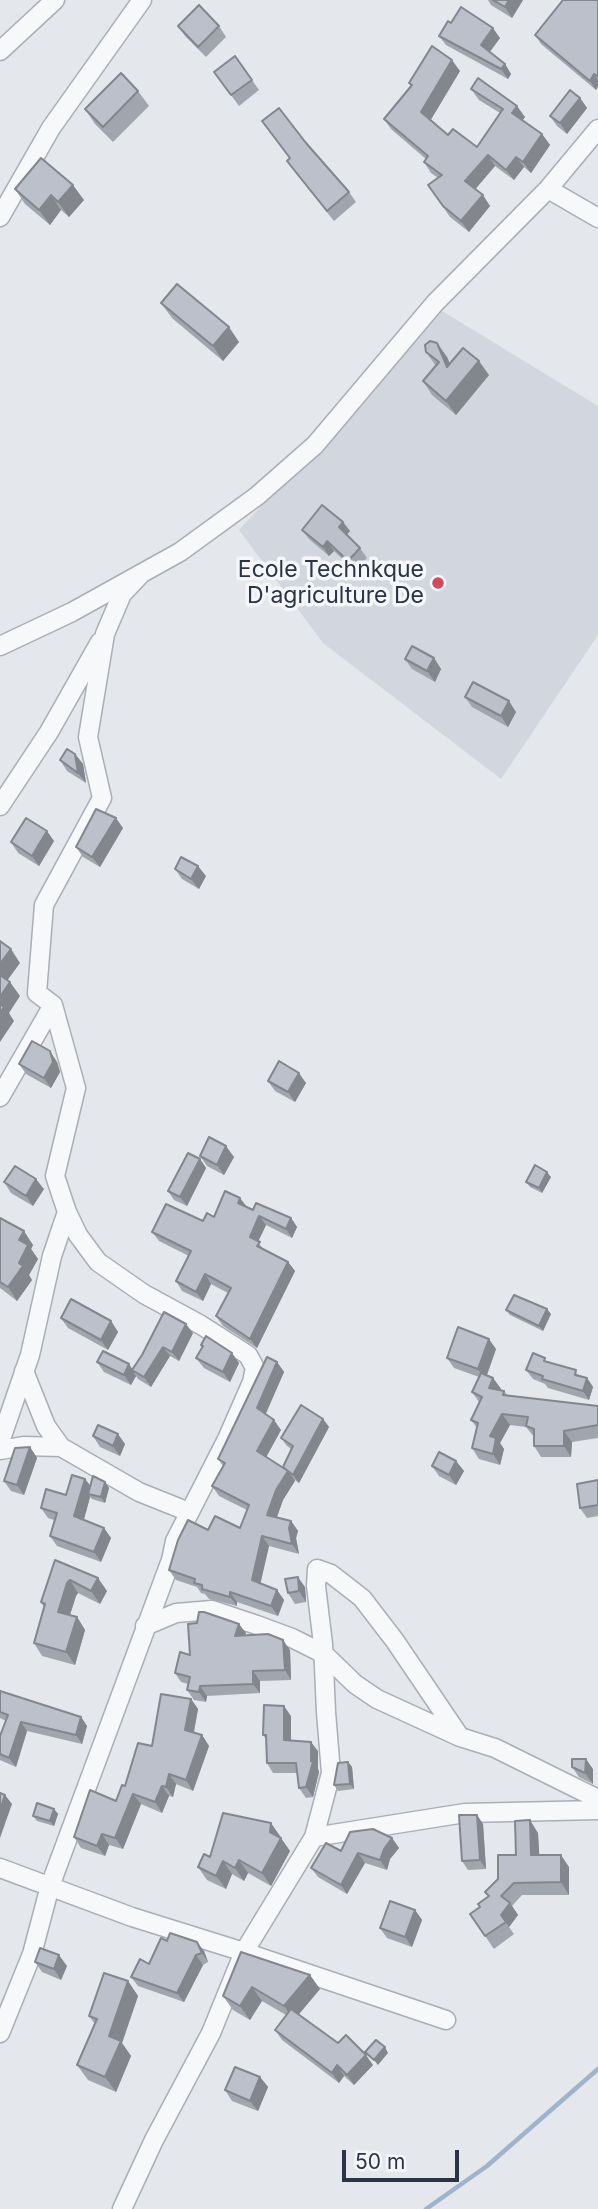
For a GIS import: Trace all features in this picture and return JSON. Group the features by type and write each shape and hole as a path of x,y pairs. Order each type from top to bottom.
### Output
{"street":[{"path":"0,51 55,0"},
{"path":"0,217 51,128 142,0"},
{"path":"0,646 72,612 180,552 257,496 315,445 435,303 548,189 598,130"},
{"path":"548,189 598,218"},
{"path":"0,806 49,732 105,634 122,594 141,573"},
{"path":"0,2034 32,1954 50,1886 176,1541 227,1439 252,1382 255,1368 248,1355 144,1294 98,1262 78,1235 55,1176 76,1088 54,1005 37,993 44,905 102,798 88,737 105,634"},
{"path":"0,1097 54,1005"},
{"path":"0,1442 24,1371 52,1256 67,1212"},
{"path":"24,1371 46,1426 61,1447 139,1492 189,1512"},
{"path":"0,1450 24,1446 61,1447"},
{"path":"121,2209 211,2033 244,1952 314,1837 331,1773 324,1654 316,1586 317,1569 331,1574 362,1598 395,1641 460,1737"},
{"path":"145,1626 176,1613 212,1611 292,1638 324,1654 355,1684 377,1699 460,1737 495,1748 598,1798"},
{"path":"314,1837 465,1813 598,1810"},
{"path":"0,1868 132,1917 446,2020"}],"shaded area":[{"name":"Ecole Technkque D'agriculture De","path":"442,311 598,406 598,635 501,779 323,643 239,530"}],"building":[{"path":"493,0 509,0 505,7"},
{"path":"563,0 598,0 598,76 594,74 590,81 535,35"},
{"path":"199,5 219,26 198,47 178,26"},
{"path":"461,7 493,28 481,45 505,64 501,69 439,36"},
{"path":"432,46 452,60 421,112 448,135 453,129 477,147 503,109 471,89 478,78 517,106 512,113 542,134 523,162 516,157 506,170 488,155 465,181 483,195 461,221 443,206 428,185 442,175 424,162 428,156 384,119 412,85 409,83"},
{"path":"235,56 252,80 231,95 214,72"},
{"path":"121,73 138,91 103,127 85,109"},
{"path":"570,90 580,98 560,123 550,116"},
{"path":"279,108 349,192 327,211 287,161 290,158 262,121"},
{"path":"41,158 73,185 58,202 51,195 39,210 15,189"},
{"path":"177,284 229,327 213,346 161,303"},
{"path":"430,341 437,343 447,367 463,348 479,361 446,401 423,381 439,362 426,352 425,345"},
{"path":"322,505 343,522 339,527 360,548 348,561 327,541 323,547 302,530"},
{"path":"412,646 434,658 427,671 405,659"},
{"path":"473,682 509,701 501,716 465,697"},
{"path":"67,749 75,754 78,773 60,760"},
{"path":"96,809 116,818 92,857 76,847"},
{"path":"26,818 47,831 32,856 11,842"},
{"path":"181,857 198,866 191,879 175,869"},
{"path":"0,941 11,949 0,964"},
{"path":"0,975 10,982 0,997"},
{"path":"32,1041 50,1051 53,1062 44,1078 19,1064"},
{"path":"279,1061 299,1073 288,1092 268,1081"},
{"path":"209,1137 226,1146 217,1165 200,1156"},
{"path":"188,1153 200,1159 180,1197 168,1191"},
{"path":"535,1165 547,1172 539,1188 526,1182"},
{"path":"15,1166 36,1179 26,1196 4,1182"},
{"path":"225,1191 240,1198 238,1203 253,1210 256,1203 291,1218 286,1229 259,1216 250,1237 260,1242 257,1246 288,1262 250,1339 216,1316 231,1288 205,1274 196,1292 176,1281 191,1251 152,1232 166,1204 203,1221 207,1213 214,1217"},
{"path":"0,1218 24,1231 19,1240 28,1245 19,1263 23,1266 8,1287 0,1282"},
{"path":"514,1295 547,1309 539,1326 506,1310"},
{"path":"71,1299 111,1321 101,1340 61,1318"},
{"path":"164,1312 186,1324 172,1352 163,1347 144,1377 132,1370"},
{"path":"458,1327 489,1339 478,1369 447,1358"},
{"path":"206,1336 232,1353 223,1372 196,1358"},
{"path":"103,1351 129,1364 124,1375 97,1362"},
{"path":"533,1353 545,1358 544,1361 576,1370 575,1375 587,1378 583,1391 542,1379 543,1376 526,1370"},
{"path":"267,1357 277,1362 257,1408 274,1420 257,1451 288,1471 276,1490 267,1515 291,1521 289,1528 292,1544 262,1536 252,1580 277,1590 271,1606 230,1592 230,1597 202,1589 202,1585 194,1583 195,1579 169,1570 178,1540 188,1520 208,1530 215,1516 240,1528 249,1505 212,1486 225,1463 218,1459"},
{"path":"481,1373 493,1378 489,1388 504,1391 503,1395 598,1406 598,1425 564,1431 564,1446 534,1446 534,1429 526,1426 528,1417 502,1414 490,1436 496,1438 493,1454 472,1448 478,1423 471,1420 482,1397 472,1392"},
{"path":"301,1405 323,1419 293,1475 283,1467 293,1446 281,1438"},
{"path":"98,1425 118,1434 113,1446 93,1436"},
{"path":"30,1447 17,1485 4,1481 15,1448"},
{"path":"439,1452 456,1461 449,1475 432,1466"},
{"path":"72,1475 85,1479 74,1516 104,1528 94,1552 50,1536 57,1513 41,1508 46,1489 66,1495"},
{"path":"93,1476 105,1482 101,1497 88,1494"},
{"path":"598,1480 598,1505 580,1508 577,1484"},
{"path":"55,1560 98,1578 91,1591 70,1580 67,1583 58,1612 77,1617 66,1652 34,1643 45,1604 41,1602"},
{"path":"298,1577 299,1591 288,1593 285,1579"},
{"path":"199,1612 239,1624 235,1636 268,1634 283,1640 285,1670 253,1671 253,1684 200,1686 199,1692 187,1690 190,1677 175,1673 180,1652 190,1655 188,1624 197,1623"},
{"path":"0,1691 81,1717 76,1735 21,1722 9,1758 0,1754 0,1736 8,1715 0,1712"},
{"path":"161,1694 191,1699 185,1730 202,1735 186,1780 169,1774 166,1787 162,1786 155,1802 133,1794 115,1838 102,1834 97,1846 74,1837 90,1790 116,1801 122,1785 125,1786 138,1743 152,1746"},
{"path":"264,1705 284,1706 284,1740 311,1742 313,1762 306,1787 299,1788 296,1763 267,1763 266,1735 263,1735"},
{"path":"572,1759 586,1759 585,1773 572,1767"},
{"path":"348,1762 350,1784 334,1785 338,1763"},
{"path":"0,1793 5,1795 0,1810"},
{"path":"37,1803 54,1809 50,1821 33,1816"},
{"path":"223,1813 271,1823 270,1832 281,1838 262,1873 239,1860 235,1868 223,1861 216,1876 198,1867 204,1854 210,1857"},
{"path":"459,1815 477,1815 480,1860 462,1861"},
{"path":"530,1820 531,1855 561,1855 561,1882 514,1883 501,1896 510,1903 501,1915 506,1922 485,1936 470,1914 489,1896 485,1892 498,1879 498,1855 516,1855 515,1821"},
{"path":"373,1829 392,1838 380,1860 358,1853 341,1885 311,1868 326,1843 341,1851 350,1832"},
{"path":"390,1901 415,1910 405,1937 380,1928"},
{"path":"170,1933 197,1942 202,1953 196,1955 177,1993 131,1977 140,1959 149,1964 161,1938 167,1941"},
{"path":"40,1948 59,1955 54,1969 35,1962"},
{"path":"241,1952 310,1975 284,2006 252,1987 240,2006 223,1996"},
{"path":"104,1973 128,1981 109,2036 121,2041 105,2077 77,2065 97,2019 89,2016"},
{"path":"291,2009 338,2043 346,2035 366,2055 347,2075 337,2065 332,2073 275,2030"},
{"path":"376,2040 385,2047 374,2060 365,2052"},
{"path":"235,2067 260,2077 250,2101 225,2090"}],"waterway":[{"path":"426,2209 487,2166 598,2069"}],"place":[{"name":"Ecole Technkque D'agriculture De","path":"438,583"}]}
